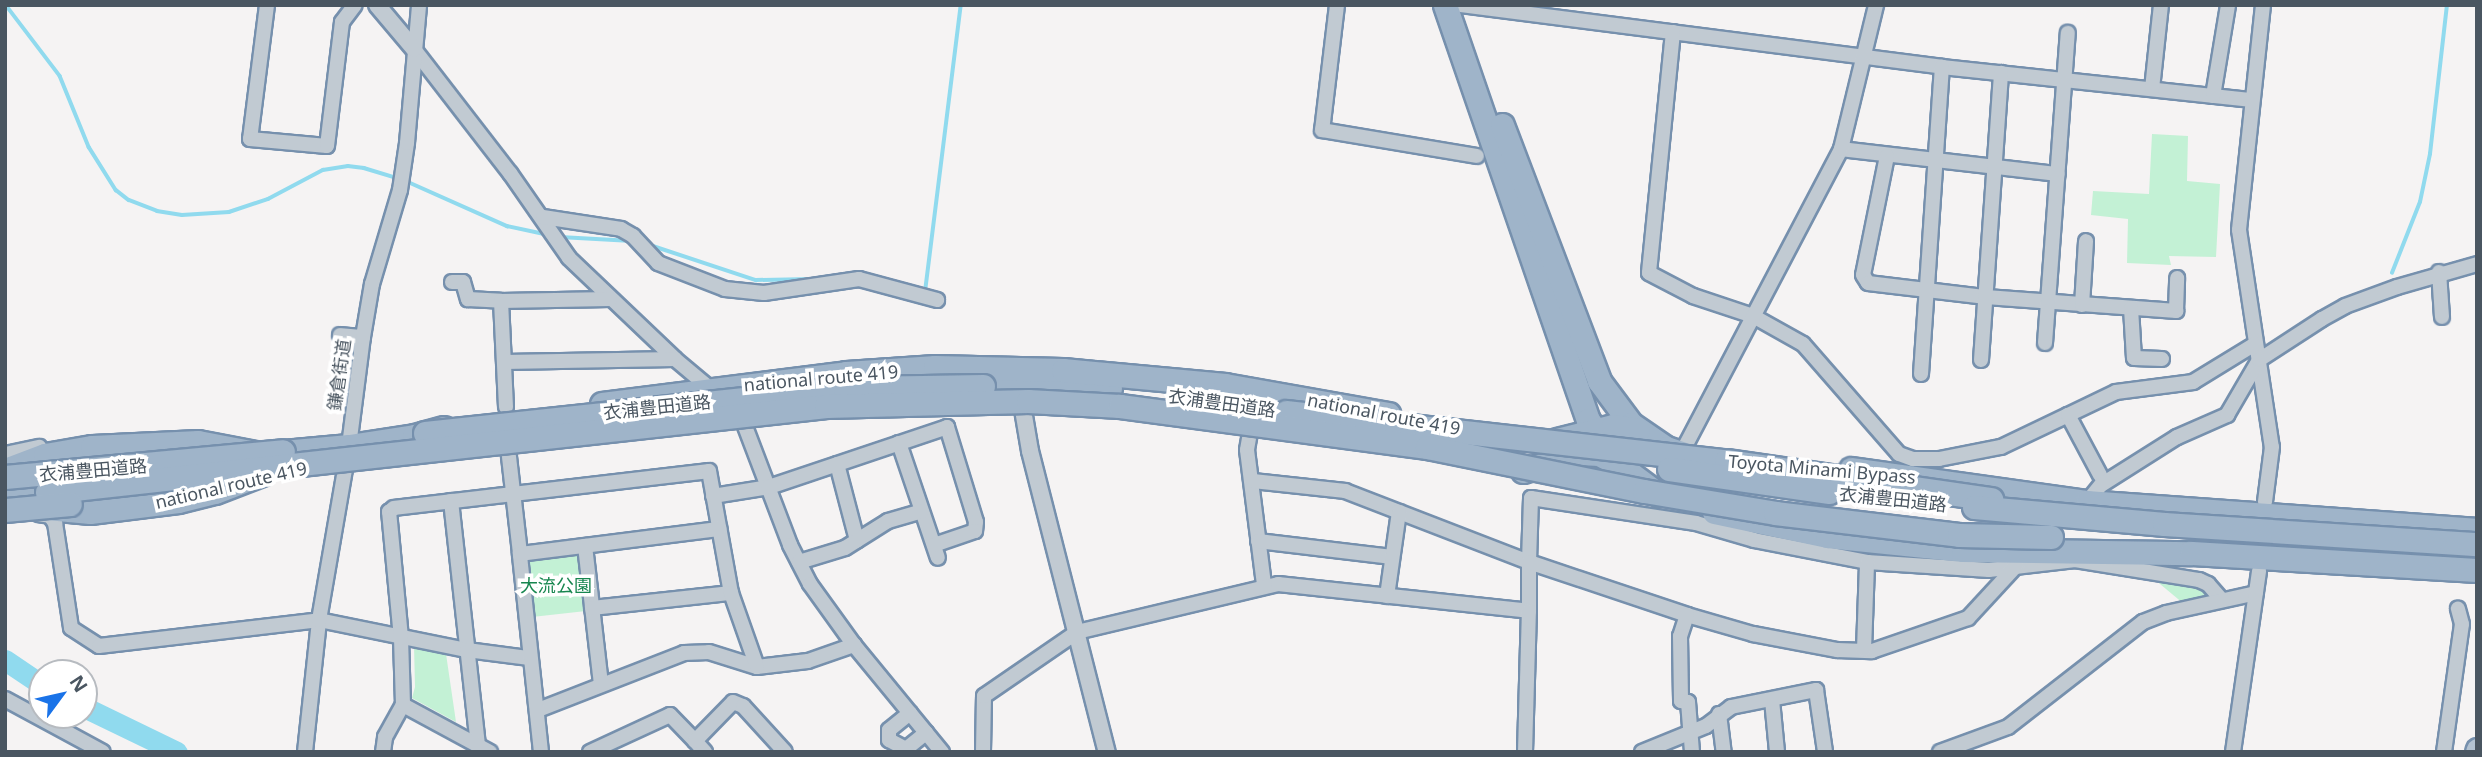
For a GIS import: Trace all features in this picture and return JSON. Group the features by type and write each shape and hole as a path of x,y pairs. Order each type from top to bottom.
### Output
{"highway":[{"path":"1445,5 1579,397 1594,431 1619,465 1650,490 1684,505 1828,536 1963,550 2088,551 2254,564 2477,570"},
{"name":"Toyota Minami Bypass","path":"1454,5 1559,271 1592,365 1615,406 1638,430 1681,454 1739,462 1889,472 2087,502 2477,530"},
{"path":"927,369 964,384 1023,395 1110,388 1152,378"},
{"name":"national route 419","path":"5,501 90,512 201,496 245,478 494,419 711,388 846,373 927,369 1063,370 1255,389 1452,428 1564,439 1613,426 1638,430"},
{"name":"衣浦豊田道路","path":"5,477 144,466 845,388 1070,387 1156,394 1393,424 1726,461 1991,499 2101,509 2188,511"},
{"name":"national route 419","path":"5,470 45,455 92,447 198,442 237,452 261,454 508,449 846,409 1023,395 1251,427 1509,470 1532,470 1579,453 1599,454 1619,465"},
{"path":"1564,439 1573,435 1581,421 1579,397"},
{"name":"衣浦豊田道路","path":"5,495 826,406 1078,402 1439,449 1644,491 1775,513 1959,535 2152,542 2254,564"},
{"name":"衣浦豊田道路","path":"1393,424 1458,436 1940,498 2227,522 2477,538"},
{"name":"衣浦豊田道路","path":"1311,431 1384,436 1588,459 1939,504 2164,524 2477,544"},
{"name":"衣浦豊田道路","path":"5,463 159,453 237,452"},
{"name":"衣浦豊田道路","path":"5,510 164,492 245,478"}],"street":[{"path":"267,5 250,139 327,146 342,22 355,5"},
{"path":"377,5 414,48 542,217 569,258 675,359 711,388 743,421 810,584 853,645 942,752"},
{"name":"鎌倉街道","path":"305,752 319,620 348,453 363,337 375,272 400,190 407,143 419,5"},
{"path":"1337,5 1322,130 1476,156"},
{"path":"1460,5 1942,66 2252,100"},
{"path":"1681,454 1841,149 1876,5"},
{"path":"2152,89 2161,5"},
{"path":"2213,96 2228,5"},
{"path":"2263,5 2239,230 2272,447 2265,502"},
{"path":"1673,32 1648,274 1693,296 1753,316 1803,344 1899,454 1913,459 1939,459 2001,447 2116,393 2193,382 2255,344"},
{"path":"2045,343 2068,33"},
{"path":"1921,374 1942,66"},
{"path":"1981,360 2001,73"},
{"path":"1841,149 2058,174"},
{"path":"1887,156 1863,275 1868,283 1986,297 2175,311 2177,278"},
{"path":"542,217 621,229 633,236 658,263 725,289 764,293 859,279 937,299"},
{"path":"2082,304 2086,242"},
{"path":"2087,502 2101,485 2177,437 2227,415 2259,360 2345,306 2439,272 2477,264"},
{"path":"2439,272 2442,317"},
{"path":"452,282 463,282 468,299 610,299"},
{"path":"500,301 506,407"},
{"path":"2131,308 2134,358 2162,359"},
{"path":"341,335 363,337"},
{"path":"504,362 675,359"},
{"path":"1023,395 1107,752"},
{"path":"2068,415 2100,475"},
{"path":"713,496 769,487 899,443 947,427 976,522 975,531 936,551 899,443"},
{"path":"1251,427 1247,450 1264,585"},
{"path":"5,454 44,445"},
{"path":"508,449 541,752"},
{"path":"837,464 857,540"},
{"path":"383,752 385,737 403,705 401,638 389,512 451,501 709,471 731,593 757,667"},
{"path":"1253,481 1345,491 1529,562 1687,615 1753,634 1837,650 1872,651 1968,618 2017,565"},
{"path":"1525,752 1531,498 1696,523 1754,540 1867,562 1989,570 2075,560 2199,580 2208,584 2222,600"},
{"path":"451,501 467,650 484,749"},
{"path":"799,562 857,540 888,522 922,511"},
{"path":"1387,596 1399,512"},
{"path":"5,517 41,514 50,516 55,523 71,628 99,646 319,620 467,650 529,658"},
{"path":"520,554 719,529"},
{"path":"1258,541 1392,557"},
{"path":"585,546 601,684"},
{"path":"1864,650 1867,562"},
{"path":"2233,752 2256,593 2254,564"},
{"path":"983,752 984,696 1077,632 1264,585 1298,586 1529,611"},
{"path":"592,608 731,593"},
{"path":"1940,752 2008,727 2143,622 2166,613 2256,593"},
{"path":"2444,752 2462,624 2458,609"},
{"path":"1687,615 1680,636 1681,701 1688,702 1692,752"},
{"path":"538,710 684,653 709,652 757,667 808,661 853,645"},
{"path":"1642,752 1706,726 1719,713 1731,707 1816,690 1825,752"},
{"path":"5,698 103,752"},
{"path":"1772,700 1777,752"},
{"path":"695,741 733,702 743,706 785,752"},
{"path":"403,705 484,749"},
{"path":"910,713 889,730 889,740 906,749 926,733"},
{"path":"1719,713 1724,752"},
{"path":"590,752 670,715 705,752"},
{"path":"614,741 625,752"}],"green space":[{"path":"2152,134 2188,136 2187,181 2220,184 2216,257 2169,256 2171,265 2127,263 2128,219 2091,215 2093,191 2149,194"},
{"name":"大流公園","path":"577,553 581,557 586,611 532,617 525,561 529,558"},
{"path":"2154,579 2195,582 2212,595 2210,600 2184,604"},
{"path":"414,645 445,647 456,722 412,698 415,687"}],"waterway":[{"path":"6,5 60,76 89,147 116,190 129,200 157,211 182,215 229,212 268,199 323,170 348,166 399,179"},
{"path":"925,292 961,5"},
{"path":"2392,273 2420,202 2430,154 2447,5"},
{"path":"406,181 507,226 545,234"},
{"path":"560,237 632,241"},
{"path":"650,245 756,280 812,279"},
{"path":"5,660 28,676"},
{"path":"98,714 177,752"}]}
